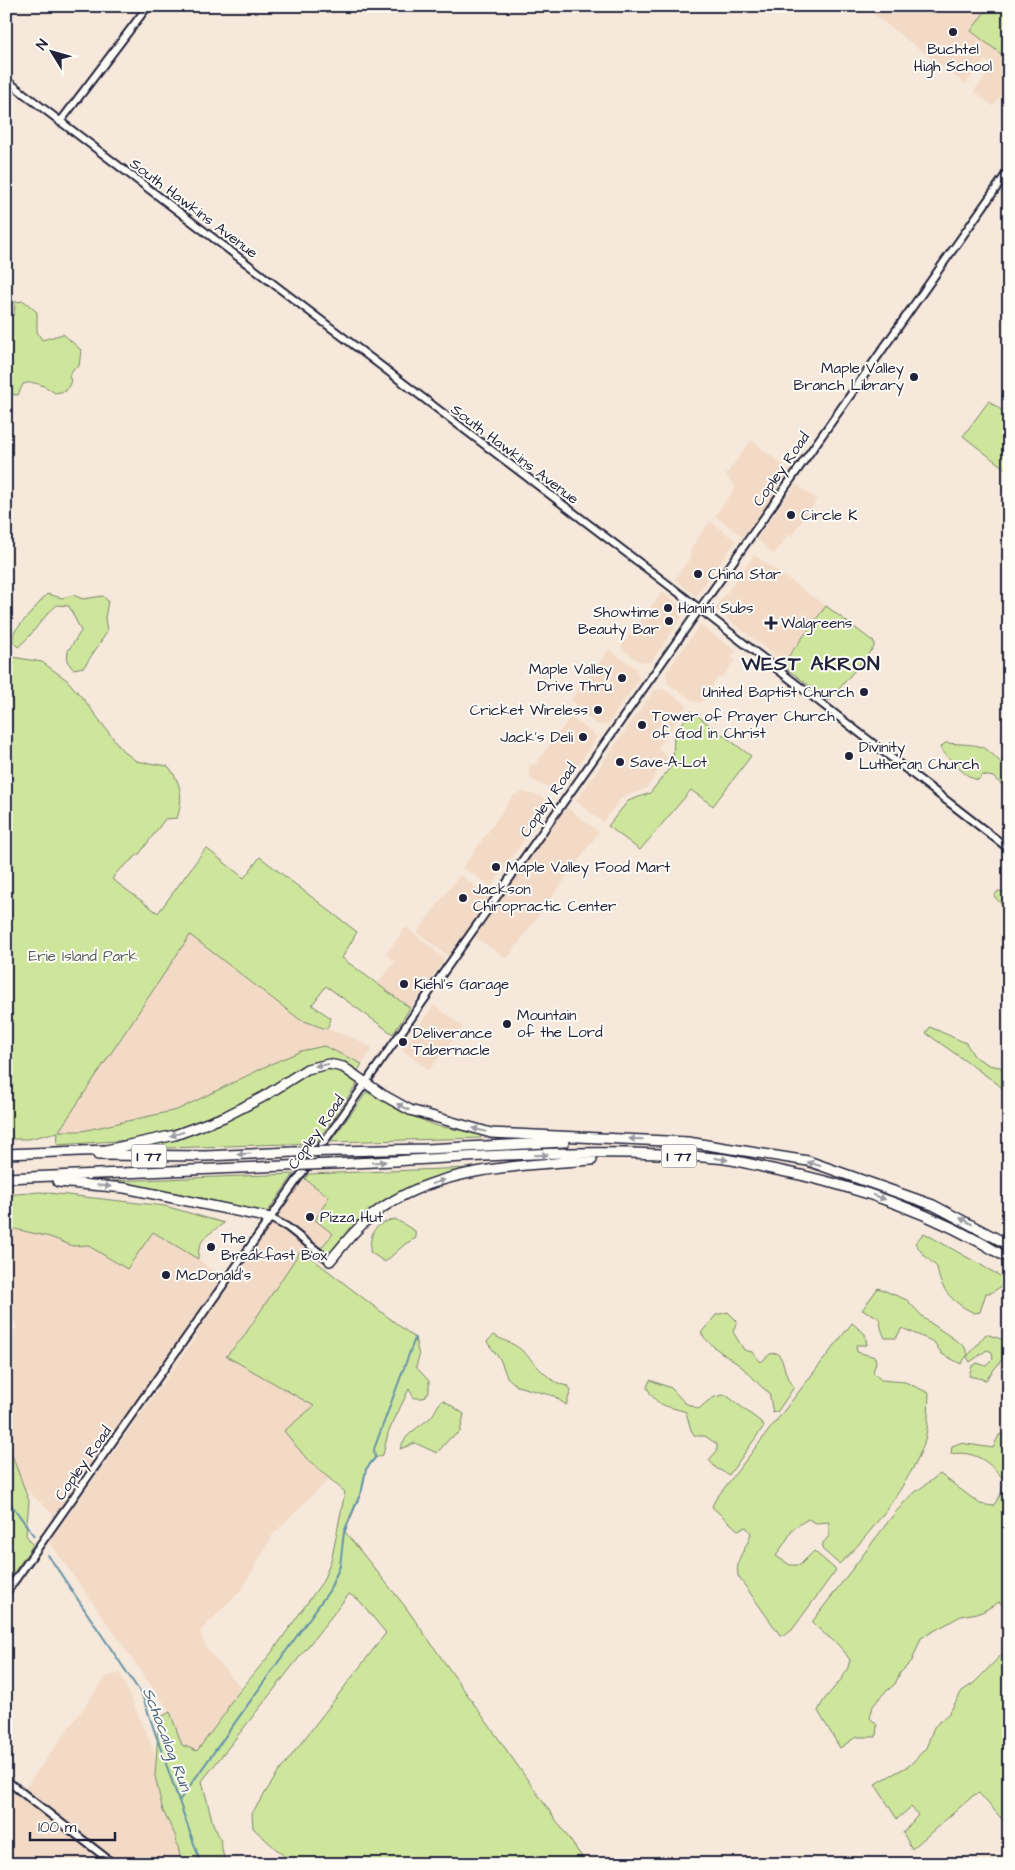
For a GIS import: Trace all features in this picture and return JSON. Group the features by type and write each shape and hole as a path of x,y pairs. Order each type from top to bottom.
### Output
{"highway":[{"path":"6,1154 106,1150 176,1135 238,1111 316,1065 339,1066 410,1110 490,1133 614,1139"},
{"name":"I 77","path":"6,1154 206,1156 292,1152 426,1150 614,1139 714,1144 808,1162 933,1205 1009,1245"},
{"name":"I 77","path":"6,1178 20,1179 548,1154 652,1154 716,1158 789,1172 867,1193 928,1216 1009,1259"},
{"path":"330,1261 353,1233 376,1212 404,1195 433,1183 484,1170 652,1154"},
{"path":"20,1179 125,1188 270,1218"}],"main road":[{"path":"60,122 148,6"},
{"name":"South Hawkins Avenue","path":"6,80 1009,848"},
{"name":"Copley Road","path":"6,1593 1009,170"},
{"path":"270,1218 287,1227 330,1261"},
{"path":"6,1780 114,1864"}],"shaded area":[{"name":"Buchtel High School","path":"863,6 1009,6 1009,86 993,106 974,91 994,67 985,60 965,84"},
{"path":"751,440 793,473 747,540 715,516 736,487 726,475"},
{"path":"796,484 817,500 791,536 789,534 774,554 757,539"},
{"path":"710,521 736,541 696,596 675,579 690,558 691,548"},
{"path":"754,555 826,606 783,662 715,609"},
{"path":"662,592 685,609 684,614 651,662 640,662 622,649 622,645"},
{"path":"700,625 736,651 731,657 735,660 722,677 718,677 701,703 695,702 668,684 666,673"},
{"path":"609,650 636,668 639,679 608,724 598,725 579,711 581,708 571,700"},
{"path":"664,689 687,705 657,749 668,757 646,789 622,797 603,822 576,801 654,690"},
{"path":"571,717 597,737 560,791 557,791 532,780 529,775 529,765 535,764"},
{"path":"522,792 540,796 548,802 547,807 491,887 469,871 462,869 513,796"},
{"path":"561,803 599,832 507,959 471,934 452,959 417,932 460,875 493,901"},
{"path":"406,927 440,955 444,961 410,1008 377,984 395,962 386,954"},
{"path":"190,935 299,1019 353,1038 373,1048 362,1064 324,1046 271,1064 177,1110 82,1131 58,1132"},
{"path":"434,1005 463,1027 429,1070 402,1050"},
{"path":"303,1178 329,1197 315,1220 333,1234 312,1258 301,1251 242,1339 227,1356 314,1406 284,1431 306,1458 330,1478 274,1533 242,1589 200,1631 206,1648 242,1689 197,1751 182,1745 170,1712 49,1541 196,1337 191,1333"},
{"path":"6,1228 50,1237 73,1246 87,1245 127,1269 153,1232 198,1259 221,1278 55,1516 24,1487 6,1439 6,1325 17,1330 16,1323 6,1316"},
{"path":"120,1673 155,1754 155,1776 163,1810 175,1835 182,1864 114,1864 22,1792 106,1677"},
{"path":"6,1786 91,1852 83,1864 6,1864"}],"green space":[{"path":"989,6 1009,6 1009,60 971,31"},
{"path":"24,301 37,312 37,332 42,340 63,334 81,350 79,366 73,369 69,376 71,381 66,391 55,393 36,383 27,383 23,384 18,395 6,394 6,318 14,315 15,302"},
{"path":"989,401 1009,416 1009,472 963,436"},
{"path":"47,594 62,598 73,595 83,599 103,596 108,601 105,618 107,632 84,667 73,669 67,661 68,651 81,631 69,606 57,605 18,647 13,642 14,632"},
{"path":"826,606 874,642 874,647 829,701 782,665"},
{"name":"Erie Island Park","path":"6,656 42,662 67,680 122,750 136,761 168,766 176,778 181,797 177,818 165,819 140,853 117,872 112,879 158,913 206,848 244,878 260,857 357,932 342,958 410,1008 393,1034 326,986 312,1005 331,1018 327,1029 323,1028 299,1019 190,935 59,1131 82,1131 177,1110 271,1064 301,1051 324,1046 362,1064 357,1072 341,1062 325,1060 310,1063 260,1094 214,1118 145,1139 57,1145 58,1132 28,1139 6,1139"},
{"path":"691,711 751,756 713,806 691,790 640,850 608,826 628,801 650,793 673,764 674,735"},
{"path":"945,743 975,745 987,750 1009,772 1009,791 993,777 983,775 978,780 968,776 940,748"},
{"path":"998,891 1009,893 1009,913 994,896"},
{"path":"930,1027 966,1043 974,1056 989,1065 1000,1067 1009,1074 1009,1094 926,1033"},
{"path":"332,1068 354,1078 357,1084 316,1143 138,1149 193,1133 250,1109 315,1069"},
{"path":"367,1092 402,1112 437,1126 481,1134 481,1138 330,1142"},
{"path":"469,1168 469,1171 412,1187 333,1252 325,1253 320,1249 333,1234 315,1220 329,1197 305,1179 308,1174"},
{"path":"294,1174 266,1214 202,1198 113,1181"},
{"path":"40,1192 165,1206 224,1223 202,1242 198,1252 198,1259 153,1232 127,1269 87,1245 73,1246 50,1237 6,1227 6,1195"},
{"path":"395,1219 415,1231 416,1238 405,1244 385,1262 370,1252 371,1238 378,1226"},
{"path":"924,1233 1009,1281 991,1293 986,1293 980,1312 974,1313 949,1295 941,1283 937,1267 923,1254 915,1243"},
{"path":"301,1250 415,1338 419,1356 416,1367 429,1381 429,1392 424,1398 414,1398 409,1389 388,1433 383,1455 375,1458 366,1469 362,1490 345,1532 404,1605 587,1864 286,1864 286,1858 253,1828 252,1813 278,1773 386,1633 359,1600 349,1594 202,1781 213,1824 220,1838 225,1864 182,1864 175,1835 163,1811 155,1776 159,1718 170,1712 182,1745 197,1751 226,1712 230,1703 272,1652 323,1581 332,1557 345,1492 306,1458 284,1431 314,1406 226,1356 242,1339"},
{"path":"878,1288 907,1300 925,1319 964,1346 968,1354 961,1364 942,1354 934,1342 902,1328 896,1338 885,1338 879,1318 862,1310"},
{"path":"728,1312 737,1321 733,1332 744,1350 752,1352 761,1362 770,1354 777,1353 780,1357 788,1379 794,1387 778,1411 773,1413 769,1392 743,1368 715,1348 701,1333 716,1315"},
{"path":"852,1323 865,1334 867,1345 856,1345 857,1352 875,1357 876,1362 873,1372 881,1380 905,1382 929,1393 926,1437 910,1473 888,1508 863,1540 839,1564 822,1549 823,1543 829,1536 829,1522 816,1523 808,1519 794,1528 776,1556 790,1565 800,1565 814,1551 836,1570 792,1630 785,1635 780,1635 738,1576 738,1563 751,1533 746,1527 738,1530 712,1507 715,1500"},
{"path":"1009,1333 1009,1350 986,1380 969,1376 972,1366 977,1363 986,1366 993,1359 992,1352 987,1350 970,1362 967,1357 986,1334 1004,1340"},
{"path":"493,1335 518,1347 554,1381 568,1386 571,1390 566,1405 554,1396 517,1386 507,1377 500,1359 487,1342"},
{"path":"650,1380 671,1388 685,1403 699,1409 711,1399 726,1395 761,1422 764,1426 729,1475 716,1468 709,1460 717,1451 717,1444 705,1436 695,1436 691,1430 686,1412 663,1405 654,1399 647,1387"},
{"path":"443,1400 464,1414 460,1432 449,1439 437,1453 415,1443 400,1449 405,1439 431,1417"},
{"path":"1009,1432 1009,1608 999,1602 982,1612 961,1616 921,1638 912,1661 900,1673 895,1684 873,1706 870,1718 877,1725 876,1737 856,1737 840,1748 818,1711 840,1681 848,1668 850,1660 836,1643 812,1622 894,1514 910,1496 940,1474 980,1504 993,1506 1001,1494 1004,1480 987,1463 975,1456 960,1453 951,1454 952,1446 960,1443 993,1448 999,1435"},
{"path":"6,1439 29,1501 26,1535 33,1545 6,1584"},
{"path":"1009,1647 1009,1827 979,1793 974,1795 912,1849 903,1833 918,1815 911,1807 897,1819 875,1784 910,1765 926,1748 934,1727 950,1712 962,1691 974,1683"}],"waterway":[{"path":"6,619 6,630"},
{"path":"6,647 10,787 9,804 6,812"},
{"path":"179,1801 329,1591 340,1566 344,1532 362,1490 366,1469 375,1458 374,1449 415,1338"},
{"name":"Schocalog Run","path":"6,1497 34,1536"},
{"name":"Schocalog Run","path":"48,1555 142,1695 201,1864"}],"place":[{"name":"Buchtel High School","path":"953,32"},
{"name":"Maple Valley Branch Library","path":"914,377"},
{"name":"Circle K","path":"791,515"},
{"name":"China Star","path":"698,574"},
{"name":"Hanini Subs","path":"668,608"},
{"name":"Showtime Beauty Bar","path":"669,621"},
{"name":"Walgreens","path":"771,623"},
{"name":"Maple Valley Drive Thru","path":"622,678"},
{"name":"United Baptist Church","path":"864,692"},
{"name":"Cricket Wireless","path":"598,710"},
{"name":"Tower of Prayer Church of God in Christ","path":"642,725"},
{"name":"Jack's Deli","path":"583,737"},
{"name":"Divinity Lutheran Church","path":"849,756"},
{"name":"Save-A-Lot","path":"620,762"},
{"name":"Maple Valley Food Mart","path":"496,867"},
{"name":"Jackson Chiropractic Center","path":"463,898"},
{"name":"Kiehl's Garage","path":"404,984"},
{"name":"Mountain of the Lord","path":"507,1024"},
{"name":"Deliverance Tabernacle","path":"403,1042"},
{"name":"Pizza Hut","path":"310,1217"},
{"name":"The Breakfast Box","path":"211,1247"},
{"name":"McDonald's","path":"166,1275"}],"district":[{"name":"WEST AKRON","path":"811,663"}]}
